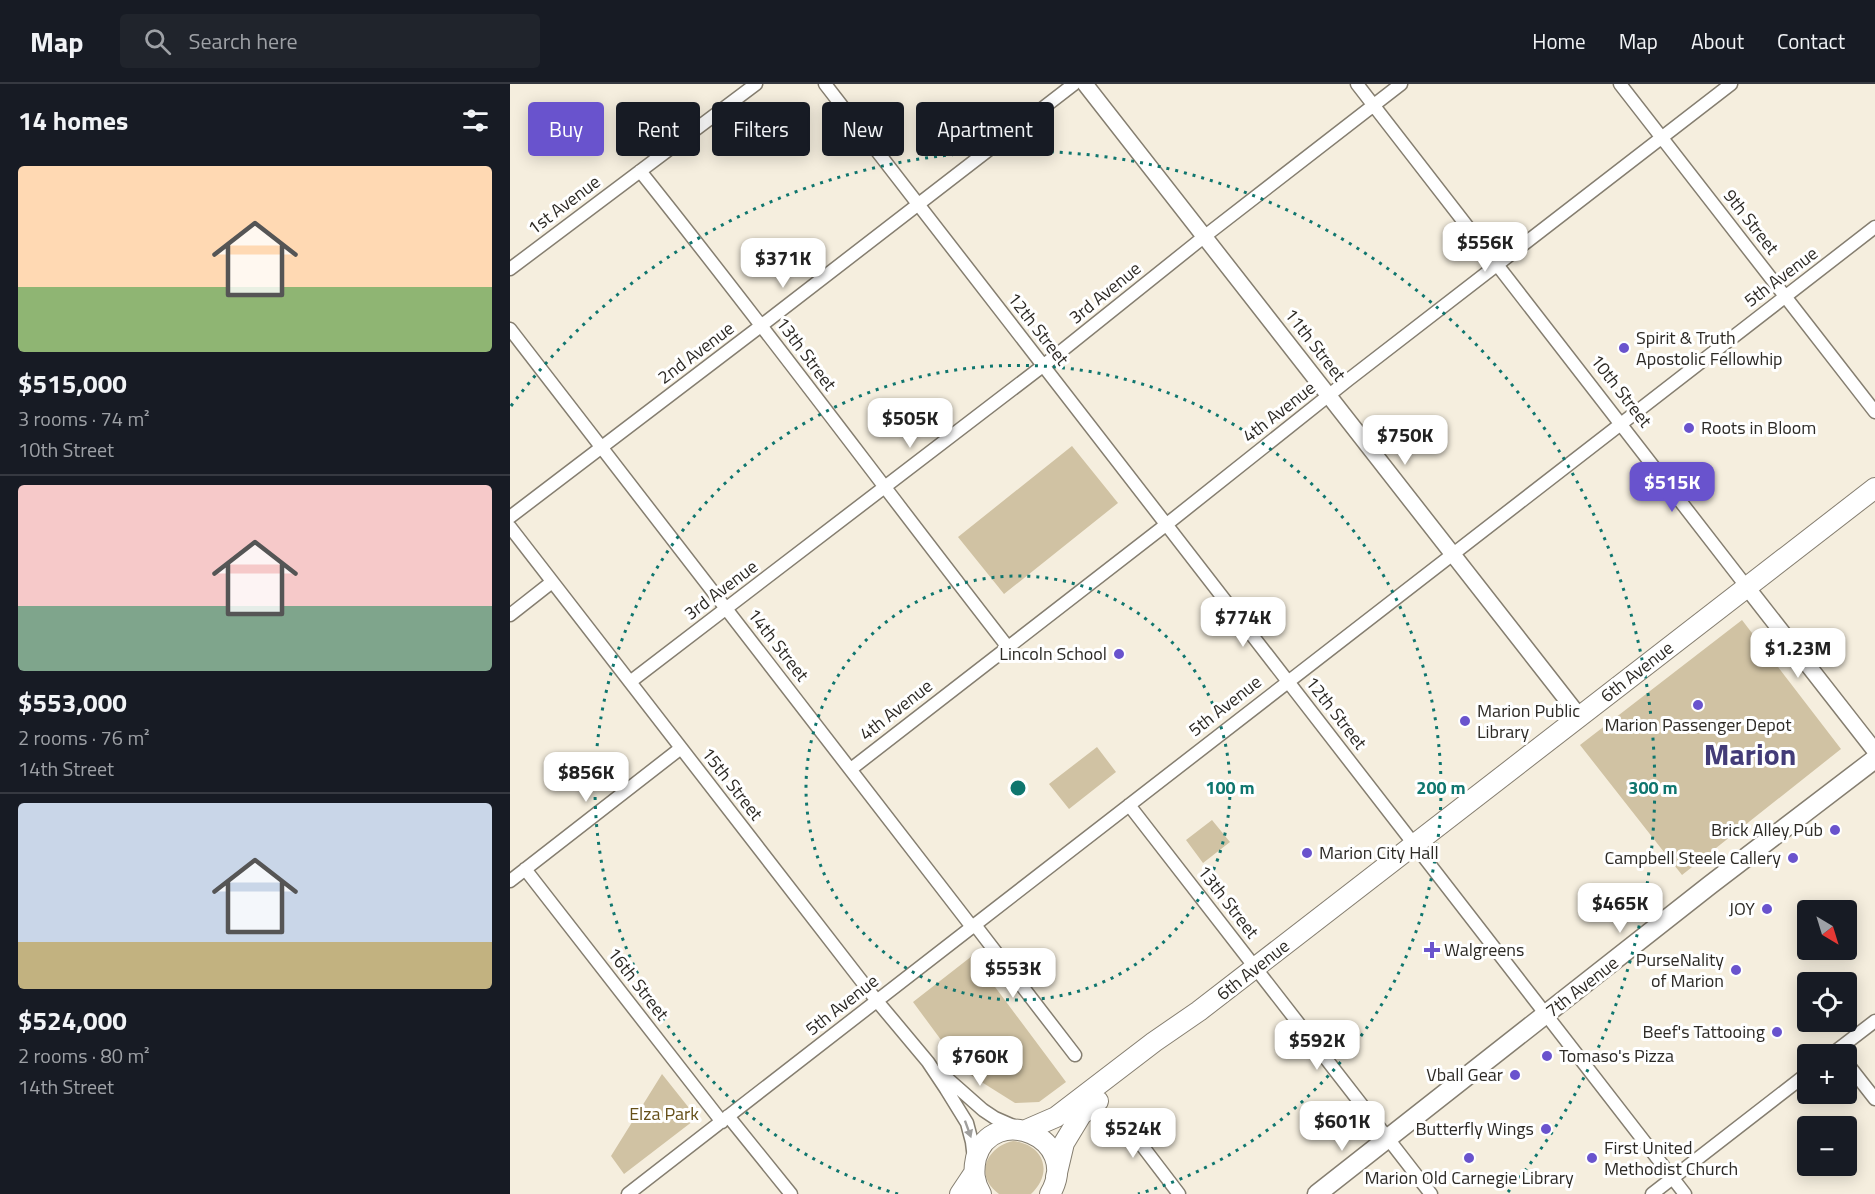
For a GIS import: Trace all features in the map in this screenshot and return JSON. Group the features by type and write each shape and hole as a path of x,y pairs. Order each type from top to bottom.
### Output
{"main road":[{"name":"6th Avenue","path":"974,1169 978,1151 987,1140 999,1133 1012,1129 1023,1130 1056,1117 1154,1041 1257,968 1875,488"},
{"name":"7th Avenue","path":"1317,1194 1710,885 1875,759"},
{"name":"6th Avenue","path":"1053,1188 1064,1143 1081,1115 1156,1054 1199,1011"},
{"path":"1023,1130 1035,1134 1051,1148 1057,1168 1053,1188"},
{"path":"960,1194 974,1169"},
{"path":"974,1169 976,1186 981,1194"}],"street":[{"name":"1st Avenue","path":"510,269 756,84"},
{"name":"12th Street","path":"825,84 1685,1194"},
{"name":"2nd Avenue","path":"510,517 1074,84"},
{"name":"11th Street","path":"1085,84 1580,717"},
{"name":"10th Street","path":"1357,84 1875,751"},
{"name":"3rd Avenue","path":"630,682 1044,366 1205,236 1401,84"},
{"name":"9th Street","path":"1620,84 1875,412"},
{"name":"4th Avenue","path":"851,769 1731,84"},
{"name":"13th Street","path":"640,171 762,325 884,488 1007,646"},
{"name":"5th Avenue","path":"628,1194 1453,555 1620,422 1875,227"},
{"name":"14th Street","path":"510,329 1075,1055"},
{"name":"15th Street","path":"510,527 877,1001 928,1062 967,1123 972,1142 974,1169"},
{"path":"510,615 552,582"},
{"path":"510,881 681,748"},
{"name":"13th Street","path":"1129,805 1431,1194"},
{"name":"16th Street","path":"525,869 725,1119 791,1194"},
{"path":"1847,1044 1875,1021"},
{"name":"15th Street","path":"928,1062 983,1110 1023,1130"},
{"path":"1857,1076 1875,1099"},
{"path":"1652,1194 1797,1081"},
{"path":"1124,1122 1179,1194"}],"green space":[{"path":"1072,446 1118,503 1004,594 958,537"},
{"path":"1742,620 1841,749 1682,875 1580,745"},
{"path":"1097,747 1116,772 1069,809 1049,784"},
{"path":"1212,820 1230,842 1203,863 1186,840"},
{"path":"972,956 1066,1082 1039,1102 1015,1103 964,1071 913,1002"},
{"name":"Elza Park","path":"662,1074 697,1118 624,1174 611,1156"},
{"path":"1013,1141 1024,1143 1032,1148 1042,1161 1044,1169 1042,1177 1031,1194 999,1194 991,1187 987,1179 986,1163 990,1156 996,1149"}],"place":[{"name":"Spirit & Truth Apostolic Fellowhip","path":"1624,348"},
{"name":"Roots in Bloom","path":"1689,428"},
{"name":"Lincoln School","path":"1119,654"},
{"name":"Marion Passenger Depot","path":"1698,705"},
{"name":"Marion Public Library","path":"1465,721"},
{"name":"Brick Alley Pub","path":"1835,830"},
{"name":"Marion City Hall","path":"1307,853"},
{"name":"Campbell Steele Callery","path":"1793,858"},
{"name":"JOY","path":"1767,909"},
{"name":"Walgreens","path":"1432,950"},
{"name":"PurseNality of Marion","path":"1736,970"},
{"name":"Beef's Tattooing","path":"1777,1032"},
{"name":"Tomaso's Pizza","path":"1547,1056"},
{"name":"Vball Gear","path":"1515,1075"},
{"name":"Butterfly Wings","path":"1546,1129"},
{"name":"Marion Old Carnegie Library","path":"1469,1158"},
{"name":"First United Methodist Church","path":"1592,1158"}],"district":[{"name":"Marion","path":"1750,755"}]}
